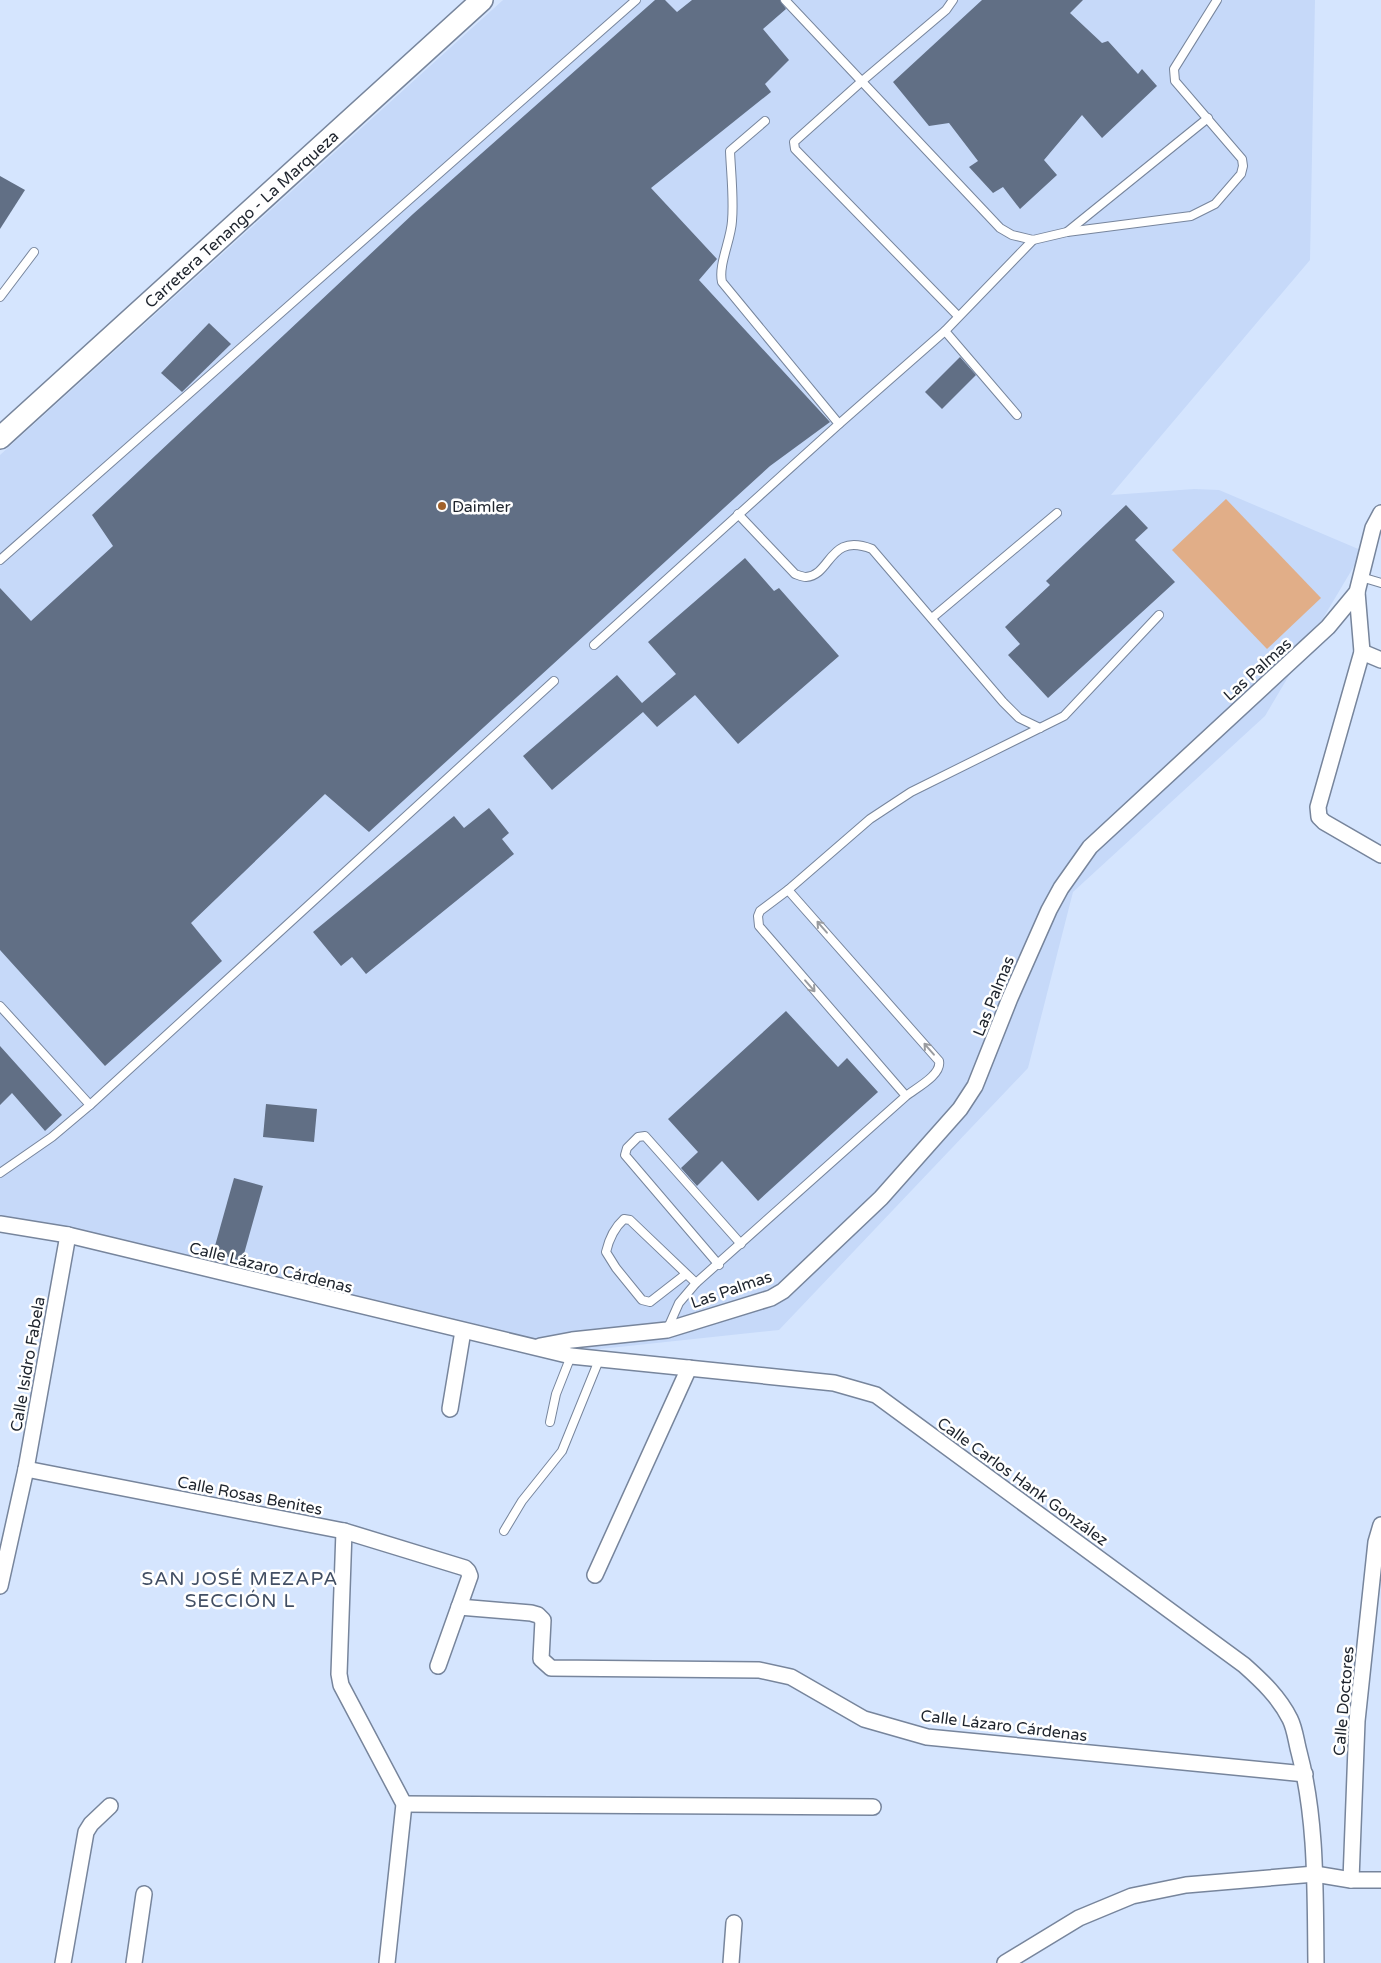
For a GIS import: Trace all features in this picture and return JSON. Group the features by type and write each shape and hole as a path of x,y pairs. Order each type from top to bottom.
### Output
{"main road":[{"name":"Carretera Tenango - La Marqueza","path":"0,438 482,0"}],"street":[{"name":"Las Palmas","path":"533,1347 572,1340 667,1330 777,1295 881,1198 960,1109 976,1086 1010,998 1049,910 1061,888 1090,847 1318,637 1357,592 1372,528 1381,513"},
{"path":"1357,592 1362,652 1318,807 1319,817 1324,822 1381,855"},
{"path":"1362,652 1381,660"},
{"name":"Calle Lázaro Cárdenas","path":"0,1224 68,1235 464,1332 533,1347"},
{"name":"Calle Isidro Fabela","path":"0,1586 26,1469 68,1235"},
{"path":"450,1409 460,1340 464,1332"},
{"name":"Calle Carlos Hank González","path":"533,1347 599,1360 834,1383 876,1395 1244,1664 1271,1690 1291,1720 1305,1774 1310,1810 1314,1874 1316,1963"},
{"path":"595,1575 689,1368"},
{"name":"Calle Rosas Benites","path":"26,1469 344,1531 464,1568 470,1576 459,1607"},
{"name":"Calle Doctores","path":"1351,1880 1357,1720 1376,1542 1381,1525"},
{"path":"344,1531 339,1674 341,1685 404,1804 387,1963"},
{"path":"438,1666 459,1607"},
{"name":"Calle Lázaro Cárdenas","path":"459,1607 538,1615 543,1620 541,1660 551,1668 759,1670 791,1677 864,1718 927,1737 1305,1774"},
{"path":"404,1804 873,1807"},
{"path":"62,1963 86,1832 91,1824 110,1806"},
{"path":"1005,1963 1079,1918 1132,1896 1186,1884 1314,1874 1351,1880 1381,1880"},
{"path":"134,1963 144,1894"},
{"path":"731,1963 734,1923"}],"lane":[{"path":"0,560 636,0"},
{"path":"784,0 1000,228 1012,235 1033,240 1067,232 1191,216 1214,204 1241,174 1242,159 1176,81 1174,74 1174,69 1217,0"},
{"path":"953,0 946,10 796,139 795,149 958,316"},
{"path":"1067,232 1208,118"},
{"path":"765,121 730,151 733,218 720,275 722,282 839,424"},
{"path":"594,646 738,514 945,331 1033,240"},
{"path":"0,297 34,252"},
{"path":"945,331 1017,415"},
{"path":"932,618 1057,513"},
{"path":"738,514 795,574 805,578 815,574 841,548 862,545 872,549 1003,702 1019,718 1040,728"},
{"path":"1360,577 1381,583"},
{"path":"906,1096 759,926 758,916 760,911 788,890 870,819 911,792 1064,716 1159,615"},
{"path":"0,1173 52,1137 90,1105 554,681"},
{"path":"667,1330 679,1303 696,1283 906,1096 938,1071 939,1060 788,890"},
{"path":"0,1006 90,1105"},
{"path":"718,1265 626,1155 626,1148 638,1137 645,1136 741,1244"},
{"path":"686,1274 650,1302 642,1300 612,1264 606,1252 616,1227 624,1219 630,1220 696,1283"},
{"path":"550,1422 556,1394 572,1356"},
{"path":"504,1531 522,1500 562,1451 599,1360"}],"shaded area":[{"name":"Daimler","path":"503,0 1315,0 1310,260 1111,495 1194,489 1219,490 1363,551 1265,716 1073,892 1028,1068 779,1330 572,1352 0,1216 0,455"},
{"path":"1226,499 1321,598 1267,649 1172,550"}],"building":[{"name":"Daimler","path":"655,0 665,0 677,12 692,0 780,0 786,9 763,29 789,60 765,84 771,92 651,188 717,259 699,280 830,422 770,466 369,832 325,794 191,923 222,961 105,1066 0,950 0,588 31,621 113,546 92,515 413,214"},
{"path":"982,0 1083,0 1070,13 1102,43 1108,41 1138,74 1142,69 1157,86 1102,138 1082,115 1044,160 1057,175 1020,209 1003,187 993,193 969,167 978,161 949,123 929,126 893,82"},
{"path":"0,176 25,190 0,229"},
{"path":"209,323 231,344 182,392 161,373"},
{"path":"960,357 976,375 942,409 925,392"},
{"path":"1126,505 1148,528 1135,540 1175,582 1048,698 1008,655 1020,644 1005,627 1050,585 1046,581"},
{"path":"745,558 774,591 779,588 839,656 738,744 695,695 657,727 643,712 552,790 523,756 617,675 642,703 676,674 648,642"},
{"path":"489,808 509,833 502,839 514,854 366,974 352,957 341,966 313,932 454,816 464,828"},
{"path":"786,1011 838,1067 847,1058 878,1092 758,1201 722,1161 697,1186 681,1168 698,1152 668,1119"},
{"path":"0,1046 62,1115 45,1131 12,1093 0,1105"},
{"path":"266,1104 317,1109 314,1142 263,1137"},
{"path":"234,1178 263,1186 242,1261 213,1253"}],"place":[{"name":"Daimler","path":"442,506"}],"district":[{"name":"SAN JOSÉ MEZAPA SECCIÓN L","path":"240,1589"}]}
